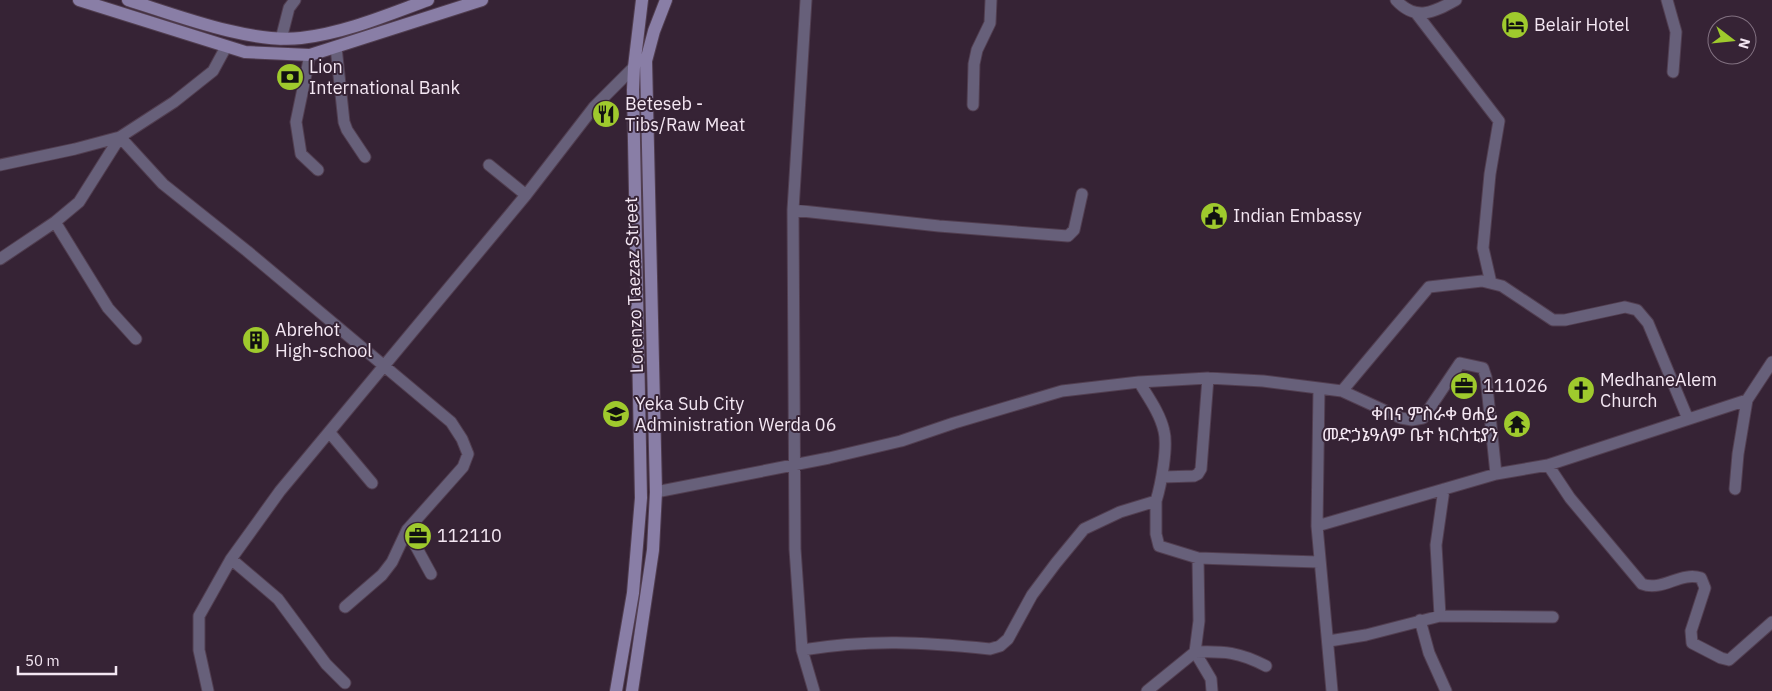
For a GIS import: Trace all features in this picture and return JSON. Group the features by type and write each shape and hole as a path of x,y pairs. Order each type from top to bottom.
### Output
{"main road":[{"path":"79,0 245,52 310,55 482,0"},
{"path":"128,0 218,27 281,39 326,34 428,0"},
{"path":"616,691 633,593 639,541 641,498 634,67 642,0"},
{"name":"Lorenzo Taezaz Street","path":"632,691 653,550 656,492 646,61 666,0"},
{"path":"639,437 656,436"}],"street":[{"path":"281,39 289,8 295,0"},
{"path":"806,0 798,99 793,210 795,549 802,650 814,691"},
{"path":"973,105 974,64 977,50 990,23 991,0"},
{"path":"1396,0 1402,6 1416,13 1500,121 1490,174 1483,248 1491,283"},
{"path":"1416,13 1433,13 1456,0"},
{"path":"1667,0 1676,32 1672,72"},
{"path":"0,165 75,150 120,137 174,102 213,71 226,47"},
{"path":"336,47 344,122 347,130 365,157"},
{"path":"310,55 296,122 301,154 318,170"},
{"path":"208,691 199,650 199,616 231,560 280,491 526,195 594,107 634,67"},
{"path":"0,259 55,222 79,202 120,137"},
{"path":"120,137 163,184 247,251 450,422 462,439 468,454 463,467 407,530 392,562 382,575 345,607"},
{"path":"489,165 526,195"},
{"path":"793,210 939,226 1068,236 1074,230 1082,194"},
{"path":"55,222 108,308 136,339"},
{"path":"1342,391 1429,287 1482,281 1502,286 1554,320 1565,320 1625,307 1637,310 1648,323 1688,419"},
{"path":"1735,489 1738,454 1747,400 1772,362"},
{"path":"656,492 829,458 902,441 962,420 1062,391 1139,382 1208,378 1263,381 1342,391 1401,418 1412,420 1423,418 1460,363 1483,368 1486,377 1496,474"},
{"path":"1163,477 1194,476 1201,469 1208,378"},
{"path":"1139,382 1157,412 1165,433 1163,477 1156,501 1156,534 1159,546 1198,558 1319,562"},
{"path":"1318,389 1317,526 1319,562 1329,641 1332,691"},
{"path":"1317,526 1496,474 1548,466 1747,400"},
{"path":"330,433 372,483"},
{"path":"1548,466 1582,512 1642,584 1652,588 1693,575 1701,578 1705,588 1691,631 1692,643 1721,658 1730,660 1772,622"},
{"path":"1440,616 1436,545 1444,489"},
{"path":"802,650 873,641 926,642 990,649 1000,646 1008,639 1038,587 1084,529 1120,512 1156,501"},
{"path":"407,530 430,574"},
{"path":"1198,558 1198,621 1195,652 1211,679 1212,691"},
{"path":"231,560 278,599 326,664 345,683"},
{"path":"1329,641 1366,635 1440,616 1553,617"},
{"path":"1420,620 1429,653 1446,691"},
{"path":"1147,691 1195,652 1234,652 1266,666"}],"place":[{"name":"Belair Hotel","path":"1515,25"},
{"name":"Lion International Bank","path":"290,77"},
{"name":"Beteseb - Tibs/Raw Meat","path":"606,114"},
{"name":"Indian Embassy","path":"1214,216"},
{"name":"Abrehot High-school","path":"256,340"},
{"name":"111026","path":"1464,386"},
{"name":"MedhaneAlem Church","path":"1581,390"},
{"name":"Yeka Sub City Administration Werda 06","path":"616,414"},
{"name":"ቀበና ምስራቀ ፀሐይ መድኃኔዓለም ቤተ ክርስቲያን","path":"1517,424"},
{"name":"112110","path":"418,536"}]}
